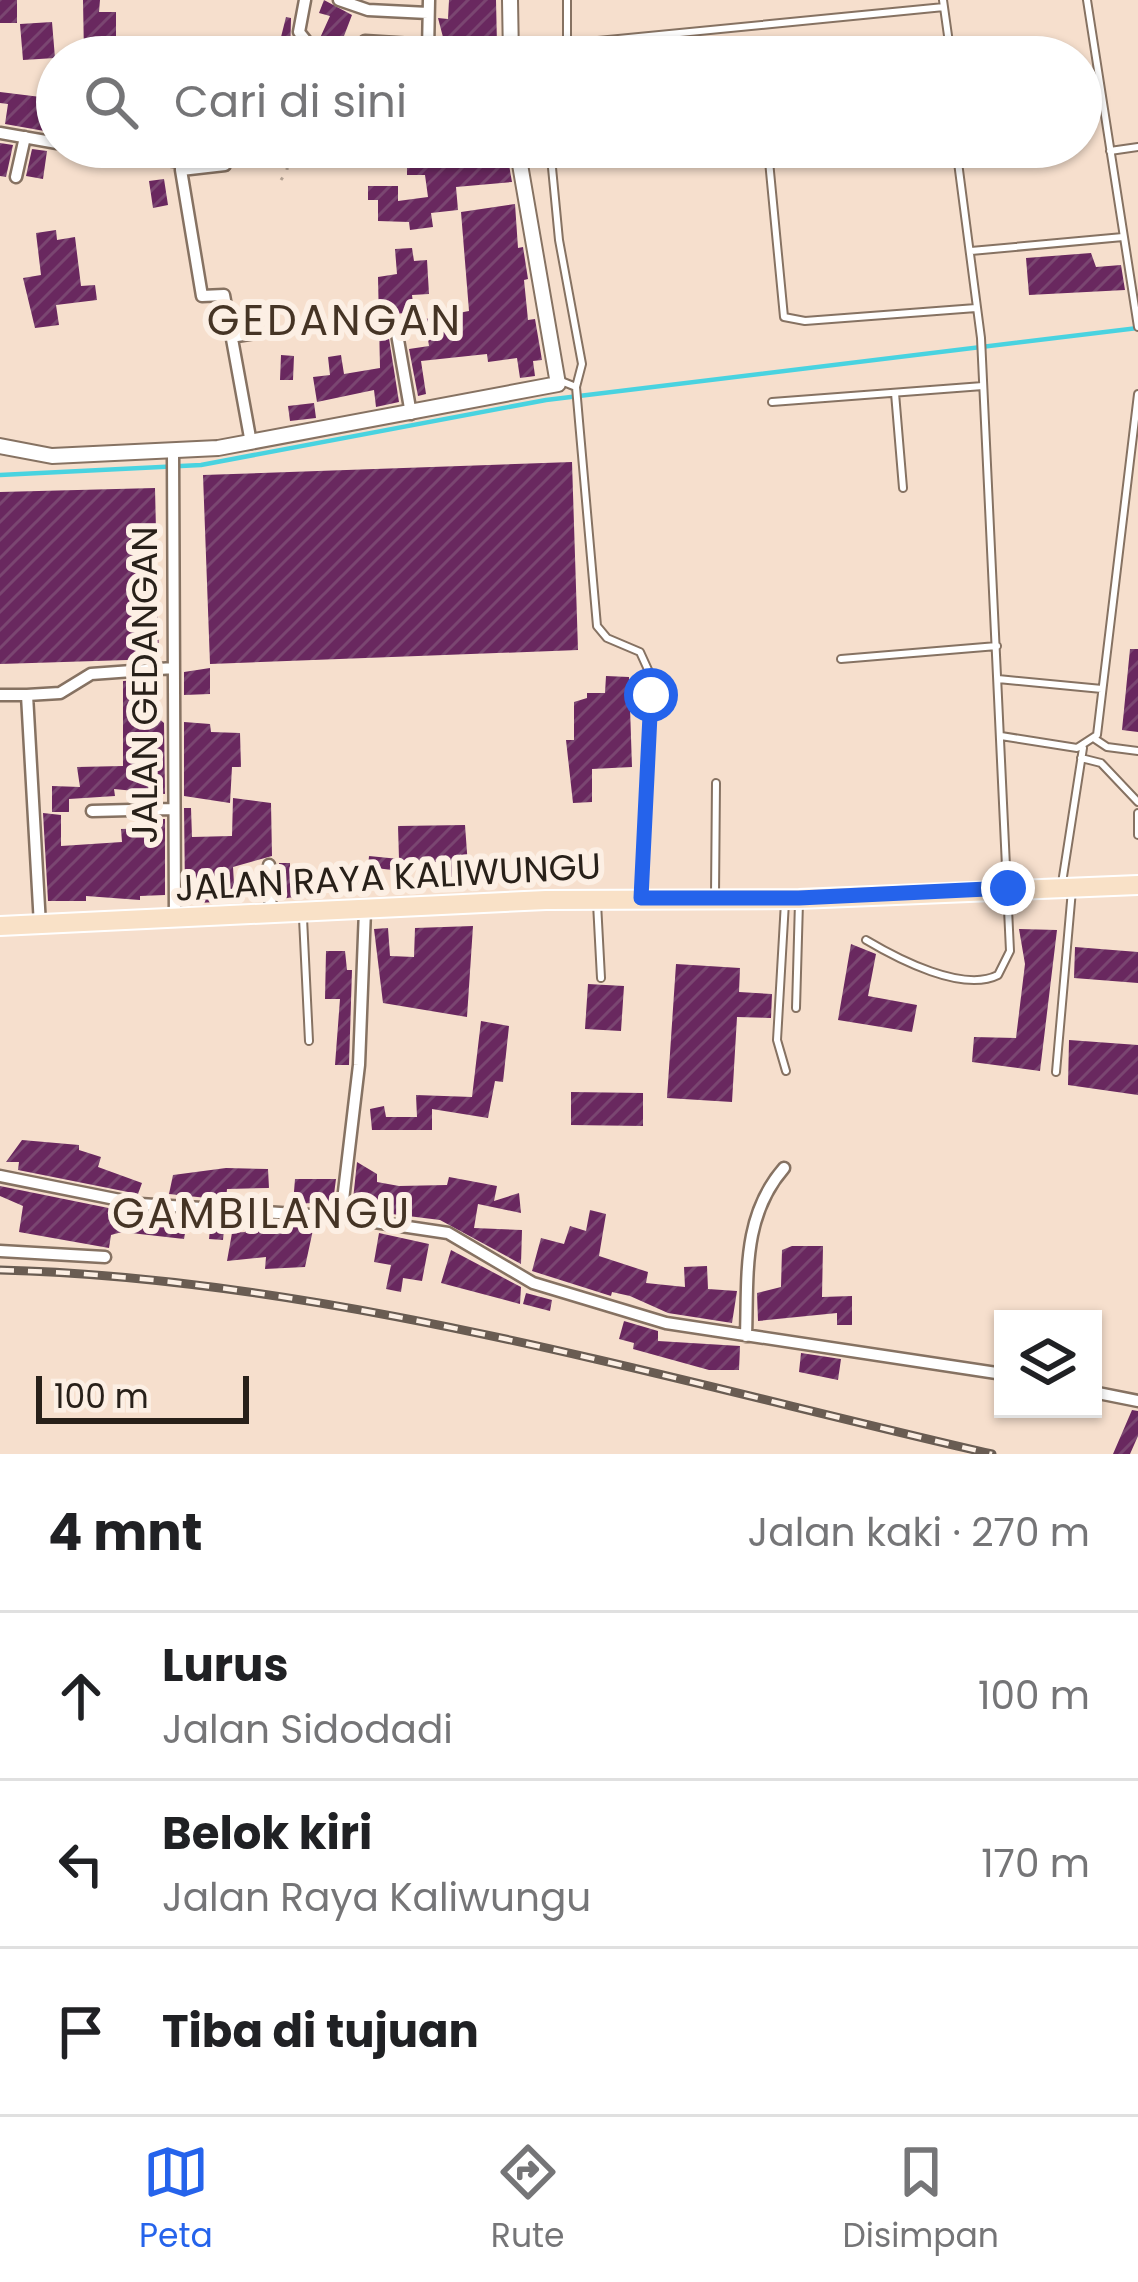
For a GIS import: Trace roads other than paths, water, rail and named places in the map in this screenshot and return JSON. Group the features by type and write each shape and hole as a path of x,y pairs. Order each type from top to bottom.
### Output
{"main road":[{"name":"JALAN RAYA KALIWUNGU","path":"0,926 596,899 792,898 1138,885"}],"street":[{"path":"301,36 298,32 305,0"},
{"path":"339,0 361,8 428,6"},
{"path":"510,0 511,36"},
{"path":"0,133 36,139"},
{"path":"16,177 26,137"},
{"path":"181,168 202,296 225,300 251,443"},
{"path":"0,446 52,457 173,456 571,386 522,168"},
{"path":"231,337 255,333"},
{"path":"398,334 411,414"},
{"path":"245,395 260,394"},
{"name":"JALAN GEDANGAN","path":"173,456 175,920"},
{"path":"0,695 60,693 91,674 173,668"},
{"path":"27,694 40,925"},
{"path":"92,811 171,809"},
{"path":"269,866 272,915"},
{"path":"341,1217 359,1065 365,910"},
{"path":"746,1336 751,1226 765,1192 784,1168"},
{"path":"0,1176 140,1204 341,1217 457,1236 537,1284 665,1323 994,1373"},
{"path":"0,1251 104,1257"},
{"path":"1102,1394 1138,1400"}],"lane":[{"path":"567,0 567,36"},
{"path":"1088,0 1093,36"},
{"path":"642,36 944,4 948,36"},
{"path":"1102,96 1138,326"},
{"path":"1110,151 1138,147"},
{"path":"552,168 559,240 582,364 571,386 578,401 597,626 608,638 640,652 650,674 641,898"},
{"path":"770,168 784,317 805,321 978,308"},
{"path":"866,940 949,980 984,981 1008,961 981,338 959,168"},
{"path":"971,251 1123,236"},
{"path":"772,402 983,386"},
{"path":"895,393 903,488"},
{"path":"1000,736 1083,747 1095,739 1138,394"},
{"path":"841,659 997,646"},
{"path":"998,679 1104,690"},
{"path":"1095,739 1107,747 1138,751"},
{"path":"1056,1072 1067,886 1083,747"},
{"path":"1081,758 1101,763 1138,802"},
{"path":"715,898 716,783"},
{"path":"1138,813 1134,826 1138,835"},
{"path":"792,898 796,1008"},
{"path":"786,1071 777,1040 792,898"},
{"path":"596,899 601,978"},
{"path":"303,914 309,1041"}],"waterway":[{"path":"0,475 201,465 546,400 1138,328"}],"railway":[{"path":"0,1270 124,1277 374,1312 992,1454"}],"district":[{"name":"GEDANGAN","path":"335,320"},
{"name":"GAMBILANGU","path":"262,1213"}]}
